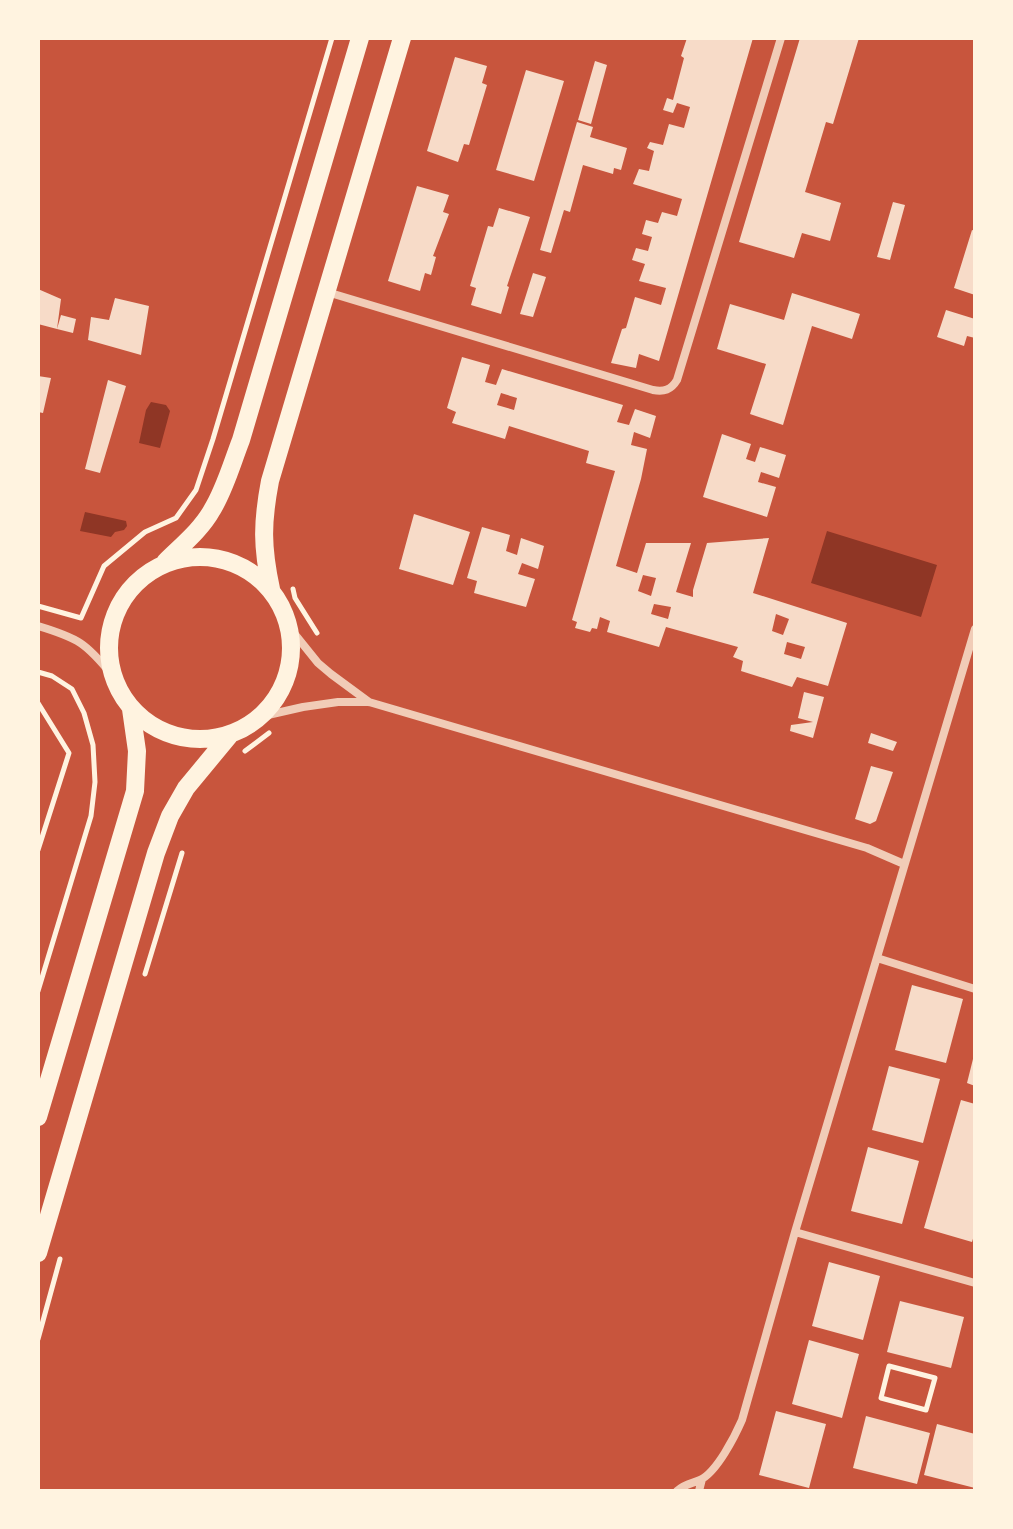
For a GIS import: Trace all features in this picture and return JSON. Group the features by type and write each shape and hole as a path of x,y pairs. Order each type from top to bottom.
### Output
{"highway":[{"path":"164,563 198,555 221,557 252,572 271,589 286,614 292,640 289,673 265,724 248,727 229,736 201,740 167,734 149,725 125,701 112,675 108,646 114,615 132,585 164,563 193,535 211,512 227,480 360,38"},
{"path":"271,589 264,557 263,516 270,481 402,38"},
{"path":"39,1110 135,791 137,751 131,709"},
{"path":"38,1253 156,853 170,816 186,788 229,736"}],"street":[{"path":"326,291 653,390 667,390 677,380 781,38"},
{"path":"38,626 78,640 94,653 112,675"},
{"path":"289,627 318,663 369,702"},
{"path":"699,1491 702,1479 726,1452 742,1420 975,629"},
{"path":"265,724 303,707 369,702 867,848 904,864"},
{"path":"877,958 975,989"},
{"path":"795,1232 975,1283"},
{"path":"677,1491 689,1482 702,1479"}],"path":[{"path":"38,606 81,618 104,566 145,532 176,518 196,490 332,38"},
{"path":"292,583 295,598 324,640"},
{"path":"38,672 52,676 72,689 84,713 93,745 95,782 91,816 38,991"},
{"path":"38,703 69,753 38,850"},
{"path":"239,757 258,739 265,724"},
{"path":"143,982 184,845"},
{"path":"38,1339 62,1254"},
{"path":"889,1366 935,1378 926,1410 881,1398 889,1366"}],"shaded area":[{"path":"151,402 166,405 170,411 160,448 139,443 146,410"},
{"path":"85,512 126,521 127,526 111,537 80,531"},
{"path":"827,531 937,565 921,617 811,583"}],"building":[{"path":"687,38 753,38 659,361 639,354 636,368 611,363 622,329 626,328 635,297 661,305 666,288 639,281 645,264 632,260 636,248 648,251 652,237 642,234 646,220 658,223 662,212 677,216 682,199 633,184 639,169 649,171 654,151 647,148 650,142 663,145 669,124 684,128 690,107 677,103 673,113 663,110 667,98 673,100"},
{"path":"800,38 859,38 833,124 826,122 805,192 841,203 830,241 802,233 794,258 739,242"},
{"path":"455,57 487,66 482,83 487,85 469,145 464,144 458,162 427,151"},
{"path":"595,61 607,65 591,124 578,120"},
{"path":"526,70 564,81 534,181 496,170"},
{"path":"577,122 593,127 590,137 627,148 621,170 614,168 613,174 583,165 570,212 564,210 551,253 540,250"},
{"path":"417,186 449,195 443,212 449,214 433,256 436,257 431,275 425,273 420,291 388,281"},
{"path":"893,202 905,205 890,260 877,257"},
{"path":"499,208 530,217 501,314 471,305 476,288 470,286 488,226 493,227"},
{"path":"972,230 975,231 975,295 954,288"},
{"path":"533,273 546,277 533,317 520,314"},
{"path":"38,289 61,299 57,329 38,324"},
{"path":"792,293 860,314 852,339 812,326 783,425 750,414 766,364 717,349 730,304 784,320"},
{"path":"115,298 149,306 141,355 88,340 91,317 109,320"},
{"path":"946,310 975,319 975,338 967,336 964,346 937,337"},
{"path":"61,315 76,319 73,333 57,329"},
{"path":"462,357 490,365 485,382 496,385 502,369 623,405 617,422 629,425 635,409 656,416 650,438 634,432 631,445 647,449 616,566 637,573 646,543 691,543 676,592 693,597 707,543 769,538 753,593 847,623 828,686 797,677 792,687 741,671 743,661 733,657 738,647 666,627 659,647 607,632 610,621 600,617 597,629 592,628 590,632 575,628 577,622 572,620 615,471 586,463 589,451 509,426 505,439 452,423 456,412 447,408","holes":["501,393 517,398 514,410 497,405","643,575 656,578 651,596 638,591","654,604 671,607 668,619 651,614","776,614 789,619 783,635 772,631","787,642 805,647 801,659 784,654"]},
{"path":"38,376 51,378 43,413 38,412"},
{"path":"108,380 126,386 100,473 85,469"},
{"path":"722,434 751,444 746,459 755,462 760,447 786,455 779,478 761,472 758,482 776,487 767,517 703,497"},
{"path":"414,514 470,532 453,585 399,569"},
{"path":"482,527 510,535 506,551 517,555 521,538 544,546 538,569 522,563 518,574 535,579 526,607 474,593 477,581 467,578"},
{"path":"804,692 824,697 813,738 790,731 791,725 813,722 798,718"},
{"path":"871,733 897,742 893,751 868,743"},
{"path":"871,766 893,772 876,821 870,824 855,819"},
{"path":"912,985 963,999 946,1063 895,1050"},
{"path":"975,1055 975,1086 967,1083"},
{"path":"889,1066 940,1079 923,1143 872,1130"},
{"path":"961,1100 975,1104 975,1232 972,1242 924,1228"},
{"path":"868,1147 919,1161 902,1224 851,1211"},
{"path":"829,1262 880,1276 863,1340 812,1326"},
{"path":"900,1301 964,1317 951,1368 887,1352"},
{"path":"809,1340 859,1354 842,1418 792,1404"},
{"path":"776,1411 826,1424 809,1488 759,1475"},
{"path":"866,1416 930,1433 917,1484 853,1468"},
{"path":"937,1424 975,1434 975,1488 924,1475"}]}
